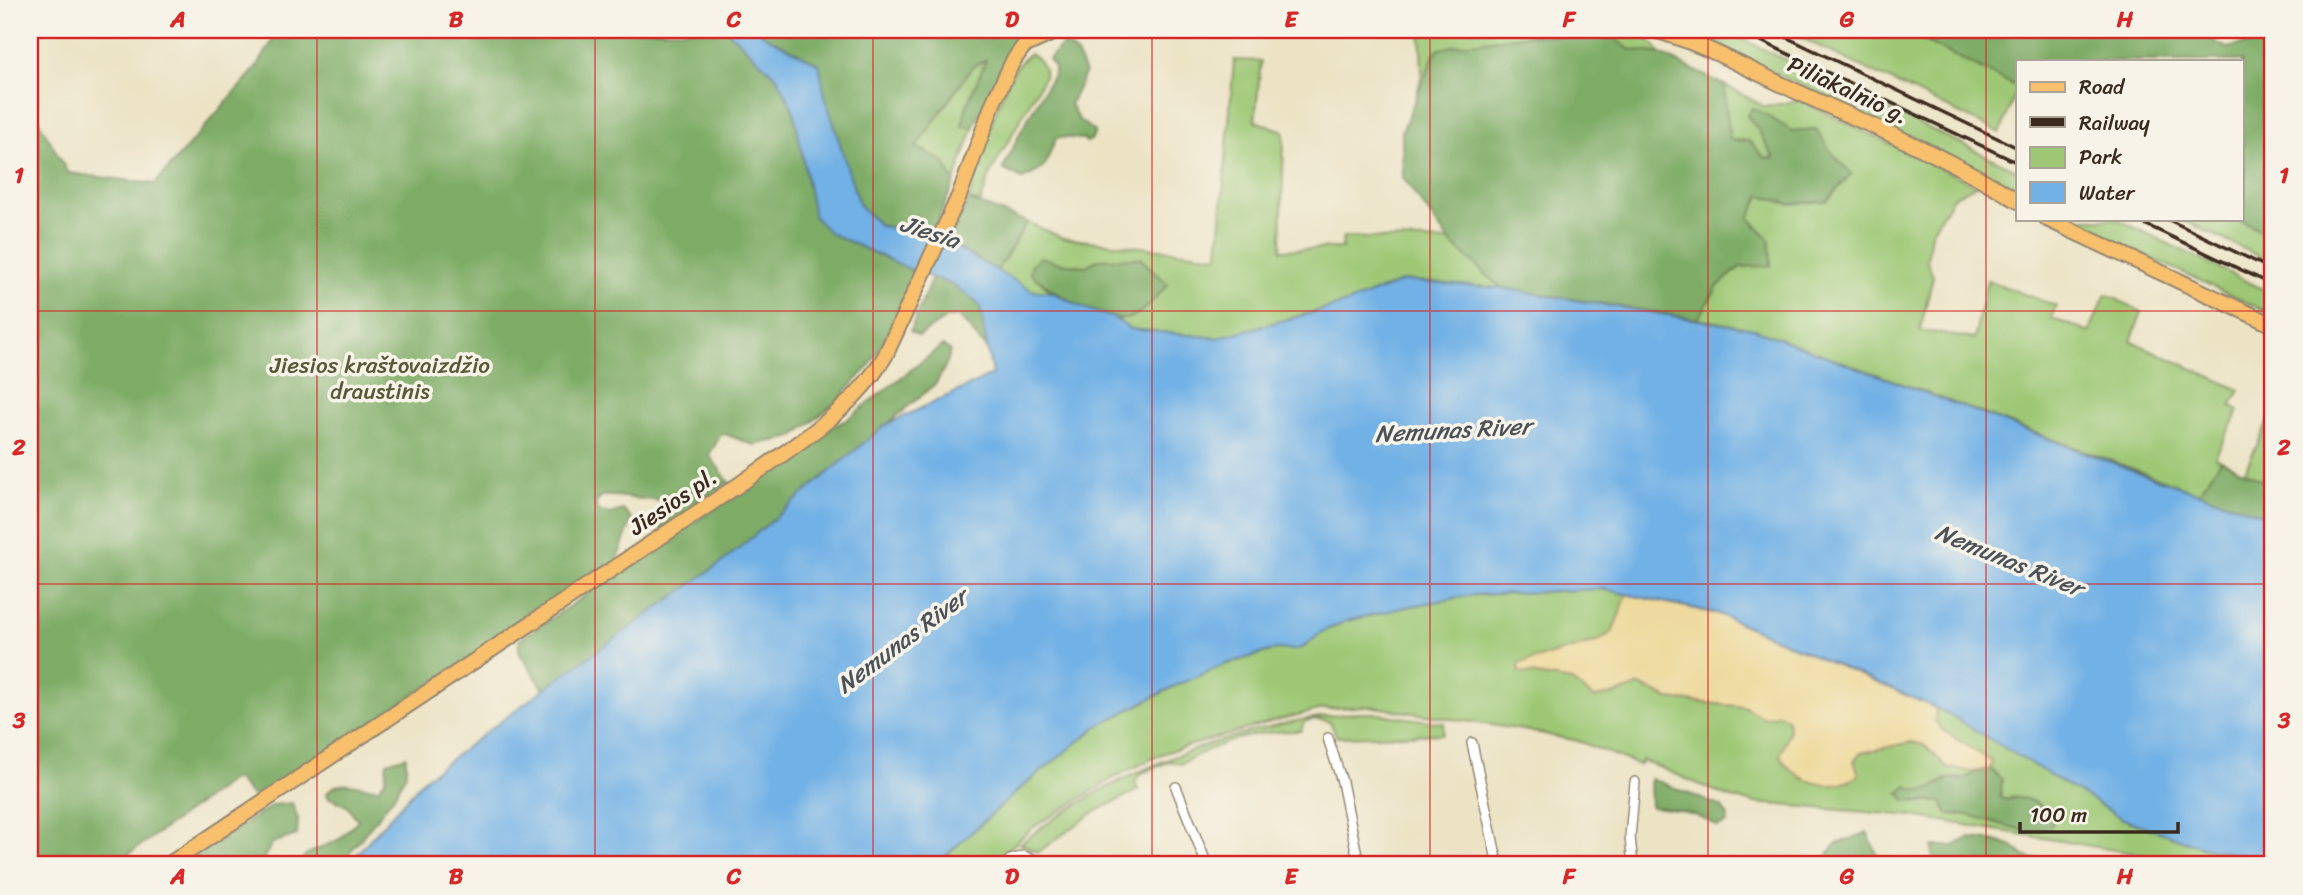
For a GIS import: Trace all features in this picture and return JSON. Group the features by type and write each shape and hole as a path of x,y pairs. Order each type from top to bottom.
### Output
{"main road":[{"name":"Jiesios pl.","path":"168,865 672,530 798,442 845,405 874,375 886,356 945,227 994,101 1013,61 1035,30"},
{"path":"1024,46 1059,30"},
{"name":"Piliakalnio g.","path":"1654,30 1689,41 1877,128 1989,183 2016,200"},
{"path":"2049,220 2273,325"}],"street":[{"path":"1328,738 1342,782 1359,865"},
{"path":"1472,743 1498,865"},
{"path":"1633,865 1630,837 1635,782"},
{"path":"1177,787 1207,865"},
{"path":"1004,865 1024,856 1037,864"}],"green space":[{"name":"Jiesios kraštovaizdžio draustinis","path":"279,30 727,30 778,78 794,111 800,139 830,233 914,271 890,330 869,367 834,404 793,437 754,445 722,433 709,455 729,482 662,531 658,524 678,508 660,500 602,496 595,504 598,511 610,514 623,510 632,519 616,562 255,799 235,778 113,865 38,865 30,859 30,46 36,63 37,118 68,173 155,184 257,67"},
{"path":"758,30 1023,30 992,86 973,128 962,126 967,105 986,60 973,66 916,147 944,162 954,183 932,234 880,226 859,205 825,96 819,64 764,36"},
{"path":"1420,30 1594,30 1638,33 1661,54 1629,49 1416,97 1422,74"},
{"path":"1686,30 1723,30 2016,170 2016,189"},
{"path":"1785,30 1902,30 2016,86 2000,133"},
{"path":"1902,30 2193,30 2227,48 2267,40 2273,35 2273,237 2240,220 2244,220 2244,60 2016,60 2016,86"},
{"path":"1527,35 1614,38 1629,49 1661,54 1724,85 1730,140 1749,141 1765,158 1774,158 1747,115 1753,107 1792,131 1816,129 1830,151 1851,174 1827,201 1789,204 1761,195 1749,217 1770,241 1771,266 1740,267 1717,287 1698,319 1501,288 1449,241 1403,178 1402,131 1436,50"},
{"path":"1064,44 1077,54 1085,74 1070,104 1079,120 1095,132 1091,140 1086,142 1084,139 1057,137 1044,167 1022,179 1003,169 1054,73 1049,59"},
{"path":"1030,54 1041,63 1044,77 990,174 980,203 969,200 1001,98 1020,63"},
{"path":"987,59 967,105 962,126 973,128 954,183 944,162 916,147 973,66"},
{"path":"1234,60 1261,61 1255,121 1284,131 1281,250 1342,248 1343,237 1449,241 1501,288 1404,281 1344,304 1217,338 1130,329 1114,318 1130,318 1140,258 1100,259 1086,266 1059,263 1040,257 1030,273 1052,292 1033,291 997,271 1027,222 1063,238 1218,256"},
{"path":"1724,85 1765,107 1799,100 1976,185 1953,197 1931,233 1927,261 1933,276 1920,330 1974,339 1987,280 2056,306 2051,318 2089,332 2106,294 2142,312 2131,341 2240,390 2231,406 2239,410 2215,457 2221,460 2199,493 1754,329 1698,319 1717,287 1770,241 1749,217 1761,195 1789,204 1851,175 1830,151 1816,129 1792,131 1753,108 1747,116 1775,159 1765,158 1749,141 1729,140"},
{"path":"969,200 1027,222 997,271 949,242"},
{"path":"2070,220 2119,220 2273,294 2273,315"},
{"path":"2183,220 2240,220 2273,237 2273,263"},
{"path":"1040,257 1059,263 1086,266 1100,259 1140,258 1168,284 1152,302 1132,317 1108,317 1079,306 1030,273 1032,264"},
{"path":"932,278 959,288 976,300 981,310 987,350 959,316 946,318 919,336 910,331"},
{"path":"942,346 950,350 947,363 936,383 725,560 544,689 519,652 519,640 831,427 845,421"},
{"path":"2273,412 2273,486 2244,472"},
{"path":"2221,460 2273,486 2273,518 2199,493"},
{"path":"1602,589 1627,594 1613,632 1597,642 1519,664 1519,672 1572,681 1594,698 1619,693 1639,685 1669,699 1745,707 1764,718 1780,714 1788,720 1789,732 1780,755 1804,779 1829,785 1860,753 1911,742 1924,745 1947,767 1969,771 1982,770 1966,778 1945,779 1933,790 1915,791 1915,802 1942,802 1948,814 1969,815 2016,796 2005,800 2000,797 2002,780 1990,769 1992,762 1941,729 1935,721 1936,708 2236,854 2273,860 2273,865 2203,865 1913,816 1755,803 1731,798 1642,760 1639,765 1578,741 1368,706 1323,709 1164,753 1117,776 1032,828 991,865 939,865 1023,786 1099,725 1175,686 1226,664 1277,649 1304,647 1322,632 1346,621 1411,606 1473,595"},
{"path":"1355,713 1444,723 1443,734 1337,737 1330,722 1312,720 1302,726 1301,731 1253,735 1209,749 1180,764 1170,761 1140,774 1135,782 1138,790 1093,813 1038,852 1020,844 1055,818 1094,795 1178,755 1268,727"},
{"path":"406,756 406,773 394,796 340,865 300,865 305,855 340,839 358,820 347,806 328,797 327,793 338,785 345,784 379,788 385,780 387,762"},
{"path":"1990,769 2002,780 2000,797 2005,800 2026,799 2039,805 2054,821 2050,827 2029,832 1969,815 1948,814 1942,802 1905,800 1899,793 1907,786 1924,791 1948,779 1960,780"},
{"path":"1650,778 1722,807 1728,817 1727,823 1718,827 1686,812 1651,807"},
{"path":"292,803 298,819 297,835 272,843 260,865 182,865 273,805"},
{"path":"1867,832 1880,861 1879,865 1826,865 1827,857 1834,846"},
{"path":"1969,838 1992,840 2012,846 2024,856 2051,865 1933,864 1932,846 1953,846"}],"sand":[{"path":"1627,594 1719,614 1936,708 1935,721 1941,729 1992,762 1990,769 1969,771 1947,767 1924,745 1911,742 1861,753 1854,761 1859,774 1850,781 1827,785 1816,783 1795,772 1780,755 1789,732 1788,720 1780,714 1764,718 1745,707 1669,699 1640,685 1594,698 1572,681 1519,672 1518,664 1597,642 1613,631"}],"water":[{"name":"Nemunas River","path":"727,30 758,30 819,64 825,96 859,205 880,226 932,234 1033,291 1052,292 1084,308 1114,318 1130,329 1217,338 1344,304 1404,281 1501,288 1754,329 2140,473 2273,518 2273,860 2205,848 2123,819 1945,712 1719,614 1602,589 1473,595 1411,606 1346,621 1322,632 1304,647 1295,650 1277,649 1226,664 1175,686 1099,725 1023,786 938,865 347,865 424,779 544,689 725,560 885,425 992,375 980,306 968,295 950,284 914,271 830,233 814,217 794,111 778,78"}],"railway":[{"path":"1738,30 2016,162"},
{"path":"1771,30 2016,147"},
{"path":"2136,220 2273,285"},
{"path":"2169,220 2273,270"}],"water label":[{"name":"Jiesia","path":"930,232"}]}
